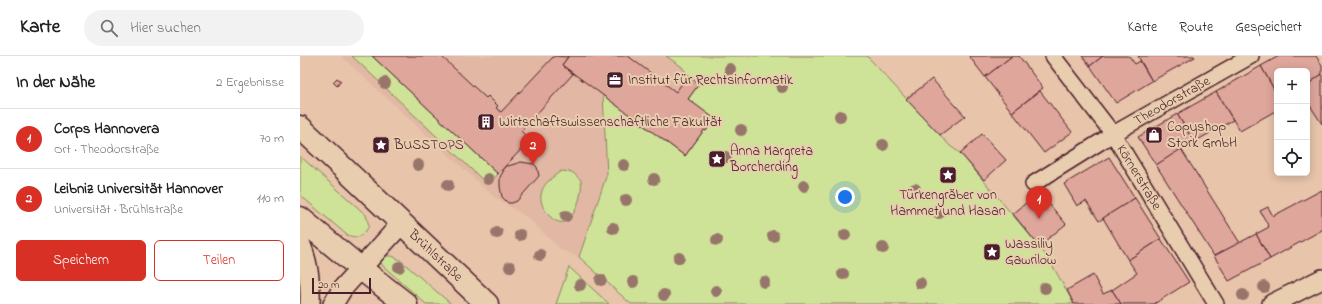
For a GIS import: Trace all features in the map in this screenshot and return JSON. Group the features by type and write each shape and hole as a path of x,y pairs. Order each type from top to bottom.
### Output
{"main road":[{"name":"Brühlstraße","path":"300,127 487,304"},
{"path":"300,218 406,304"}],"street":[{"name":"Körnerstraße","path":"1053,56 1113,134 1216,304"},
{"name":"Theodorstraße","path":"1033,184 1113,134 1251,56"},
{"path":"333,304 343,288 360,268 402,223"},
{"path":"300,242 309,270 310,304"},
{"path":"1272,304 1322,279"}],"shaded area":[{"path":"341,56 794,56 706,131 704,130 685,156 603,96 607,174 579,257 561,250 528,218 493,196"}],"green space":[{"path":"352,56 372,56 498,174 488,185"},
{"path":"666,56 867,56 950,146 960,153 1039,246 1051,263 1074,304 631,304 579,257 607,174 603,95 685,156 704,130 706,131 688,99 699,84 688,75 682,67"},
{"path":"300,156 366,215 369,226 362,235 355,237 347,235 300,195"},
{"path":"561,171 572,172 581,180 579,202 571,217 565,222 556,221 552,218 543,207 541,199 543,187 551,178"},
{"path":"385,256 392,256 400,260 451,304 426,304 382,265 381,261"},
{"path":"569,267 609,304 556,304"}],"building":[{"name":"Wirtschaftswissenschaftliche Fakultät","path":"372,56 441,56 486,98 488,96 498,106 496,108 501,112 554,56 568,57 562,65 573,74 521,131 530,140 498,174"},
{"path":"567,56 628,56 676,92 688,75 699,84 688,99 715,119 706,131 704,130 685,156 562,65 568,57"},
{"path":"969,56 1012,56 985,77"},
{"path":"1012,56 1019,56 1043,88 1012,112 985,77"},
{"path":"1082,56 1103,56 1090,66"},
{"path":"1103,56 1129,56 1135,64 1140,61 1152,81 1116,103 1090,66"},
{"path":"1138,56 1194,56 1195,57 1152,81"},
{"path":"1279,56 1316,56 1322,65 1322,74 1310,83 1310,68 1274,68 1274,90 1261,66"},
{"path":"1261,66 1274,90 1274,112 1240,131 1216,92"},
{"path":"1322,74 1322,124 1310,106 1310,83"},
{"path":"337,78 341,81 337,86 333,82"},
{"path":"932,79 965,116 940,135 906,99"},
{"path":"1040,91 1072,132 1044,153 1012,112"},
{"path":"1216,92 1233,120 1194,142 1177,114"},
{"path":"1177,114 1194,142 1156,165 1138,137"},
{"path":"982,134 1006,160 984,180 960,153"},
{"path":"1181,149 1240,243 1214,256 1156,165"},
{"path":"1109,157 1135,198 1099,221 1086,201 1077,206 1064,184"},
{"path":"521,162 534,164 537,167 539,176 517,201 508,203 502,197 500,177 504,170 503,169 507,165"},
{"path":"1322,190 1322,230 1270,259 1256,234 1269,227 1260,211 1268,207 1273,216"},
{"path":"1039,192 1066,224 1039,246 1013,214"},
{"path":"1135,198 1161,239 1128,260 1103,218"},
{"path":"1256,234 1270,259 1229,281 1214,256"},
{"path":"1161,239 1189,282 1154,304 1121,304 1112,290 1137,273 1128,260"},
{"path":"1093,275 1103,294 1112,290 1121,304 1074,304 1067,290"}],"place":[{"name":"Institut für Rechtsinformatik","path":"615,80"},
{"name":"Wirtschaftswissenschaftliche Fakultät","path":"486,122"},
{"name":"Copyshop Stork GmbH","path":"1154,135"},
{"name":"BUSSTOPS","path":"381,145"},
{"name":"Anna Margreta Borcherding","path":"717,159"},
{"name":"Leibniz Universität Hannover","path":"533,165"},
{"name":"Türkengräber von Hammet und Hasan","path":"948,175"},
{"name":"Corps Hannovera","path":"1039,219"},
{"name":"Wassiliy Gawrilow","path":"992,252"}]}
